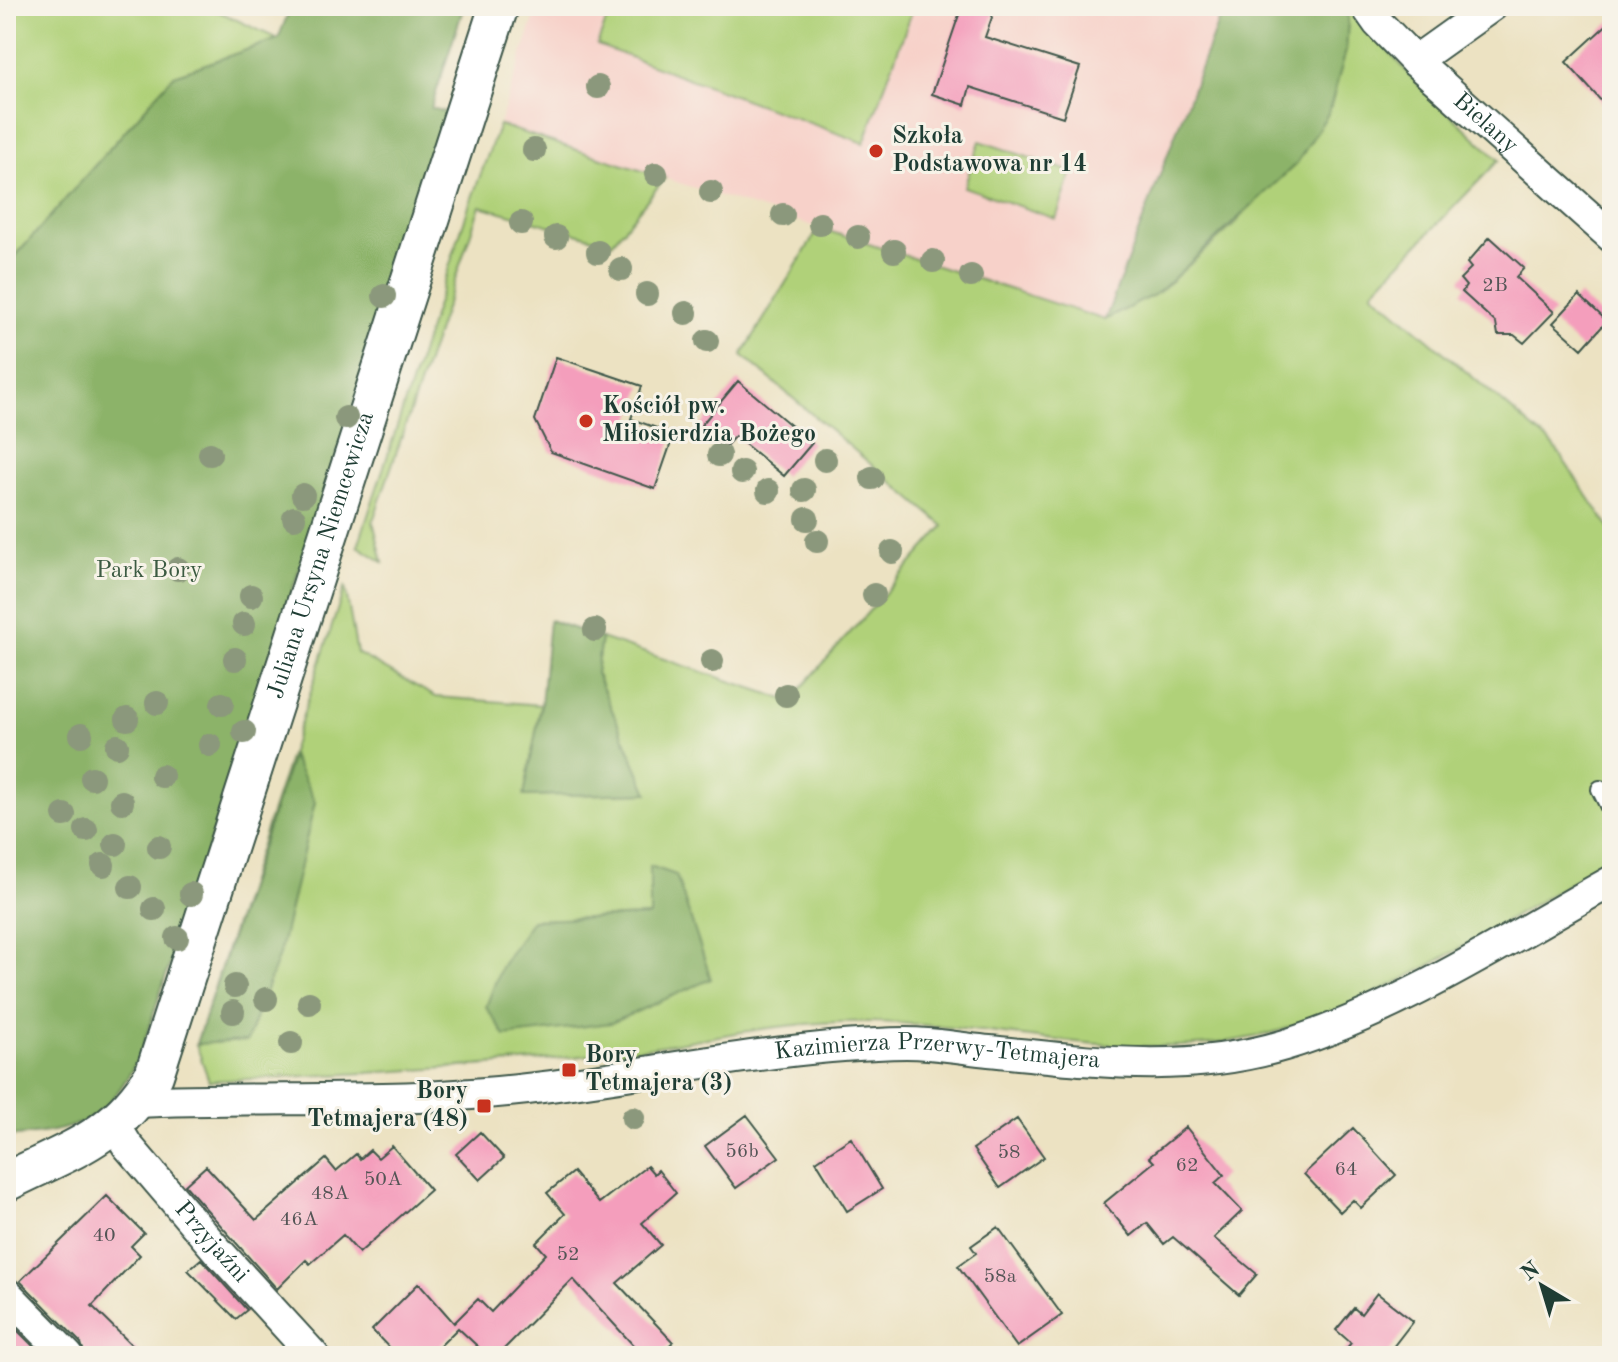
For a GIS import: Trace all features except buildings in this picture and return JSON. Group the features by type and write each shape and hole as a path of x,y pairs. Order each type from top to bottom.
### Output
{"street":[{"name":"Juliana Ursyna Niemcewicza","path":"126,1113 154,1075 167,1037 499,6"},
{"name":"Bielany","path":"1366,6 1415,61 1612,237"},
{"path":"1415,61 1492,6"},
{"name":"Kazimierza Przerwy-Tetmajera","path":"6,1182 126,1113 526,1089 767,1053 908,1043 1159,1066 1222,1059 1283,1046 1354,1020 1415,991 1612,881"},
{"name":"Przyjaźni","path":"126,1113 136,1156 314,1356"},
{"path":"6,1293 68,1356"}],"lane":[{"path":"1600,789 1612,813"}],"shaded area":[{"name":"Szkoła Podstawowa nr 14","path":"538,6 1224,6 1105,320 499,125"}],"green space":[{"path":"6,6 207,6 278,39 174,75 6,267"},
{"name":"Park Bory","path":"291,6 464,6 431,108 449,113 140,1055 114,1096 87,1120 53,1131 6,1137 6,267 174,75 278,39"},
{"path":"612,6 914,6 864,143 597,45"},
{"path":"1224,6 1349,6 1346,51 1329,112 1297,163 1159,292 1105,320"},
{"path":"1349,6 1417,83 1499,160 1372,292 1554,446 1612,532 1612,858 1451,953 1367,997 1282,1030 1227,1042 1172,1046 1117,1045 895,1023 812,1023 515,1063 209,1081 196,1044 345,586 357,653 436,697 541,705 524,796 647,793 596,673 601,638 790,701 944,526 742,355 819,228 1105,320 1159,292 1237,222 1346,51","holes":["651,916 711,979 532,920"]},
{"path":"499,125 665,178 612,243 480,206 373,521 383,562 358,546 470,203"},
{"path":"980,141 1072,172 1056,219 964,187"},
{"path":"549,620 601,638 596,673 648,793 524,796 541,705"},
{"path":"292,756 315,802 279,955 247,1041 196,1044"},
{"path":"650,866 676,875 711,979 611,1023 505,1036 486,1007 501,967 532,920 650,916"}],"place":[{"name":"Szkoła Podstawowa nr 14","path":"876,151"},
{"name":"Kościół pw. Miłosierdzia Bożego","path":"586,421"},
{"name":"Bory Tetmajera (3)","path":"569,1070"},
{"name":"Bory Tetmajera (48)","path":"484,1106"}]}
